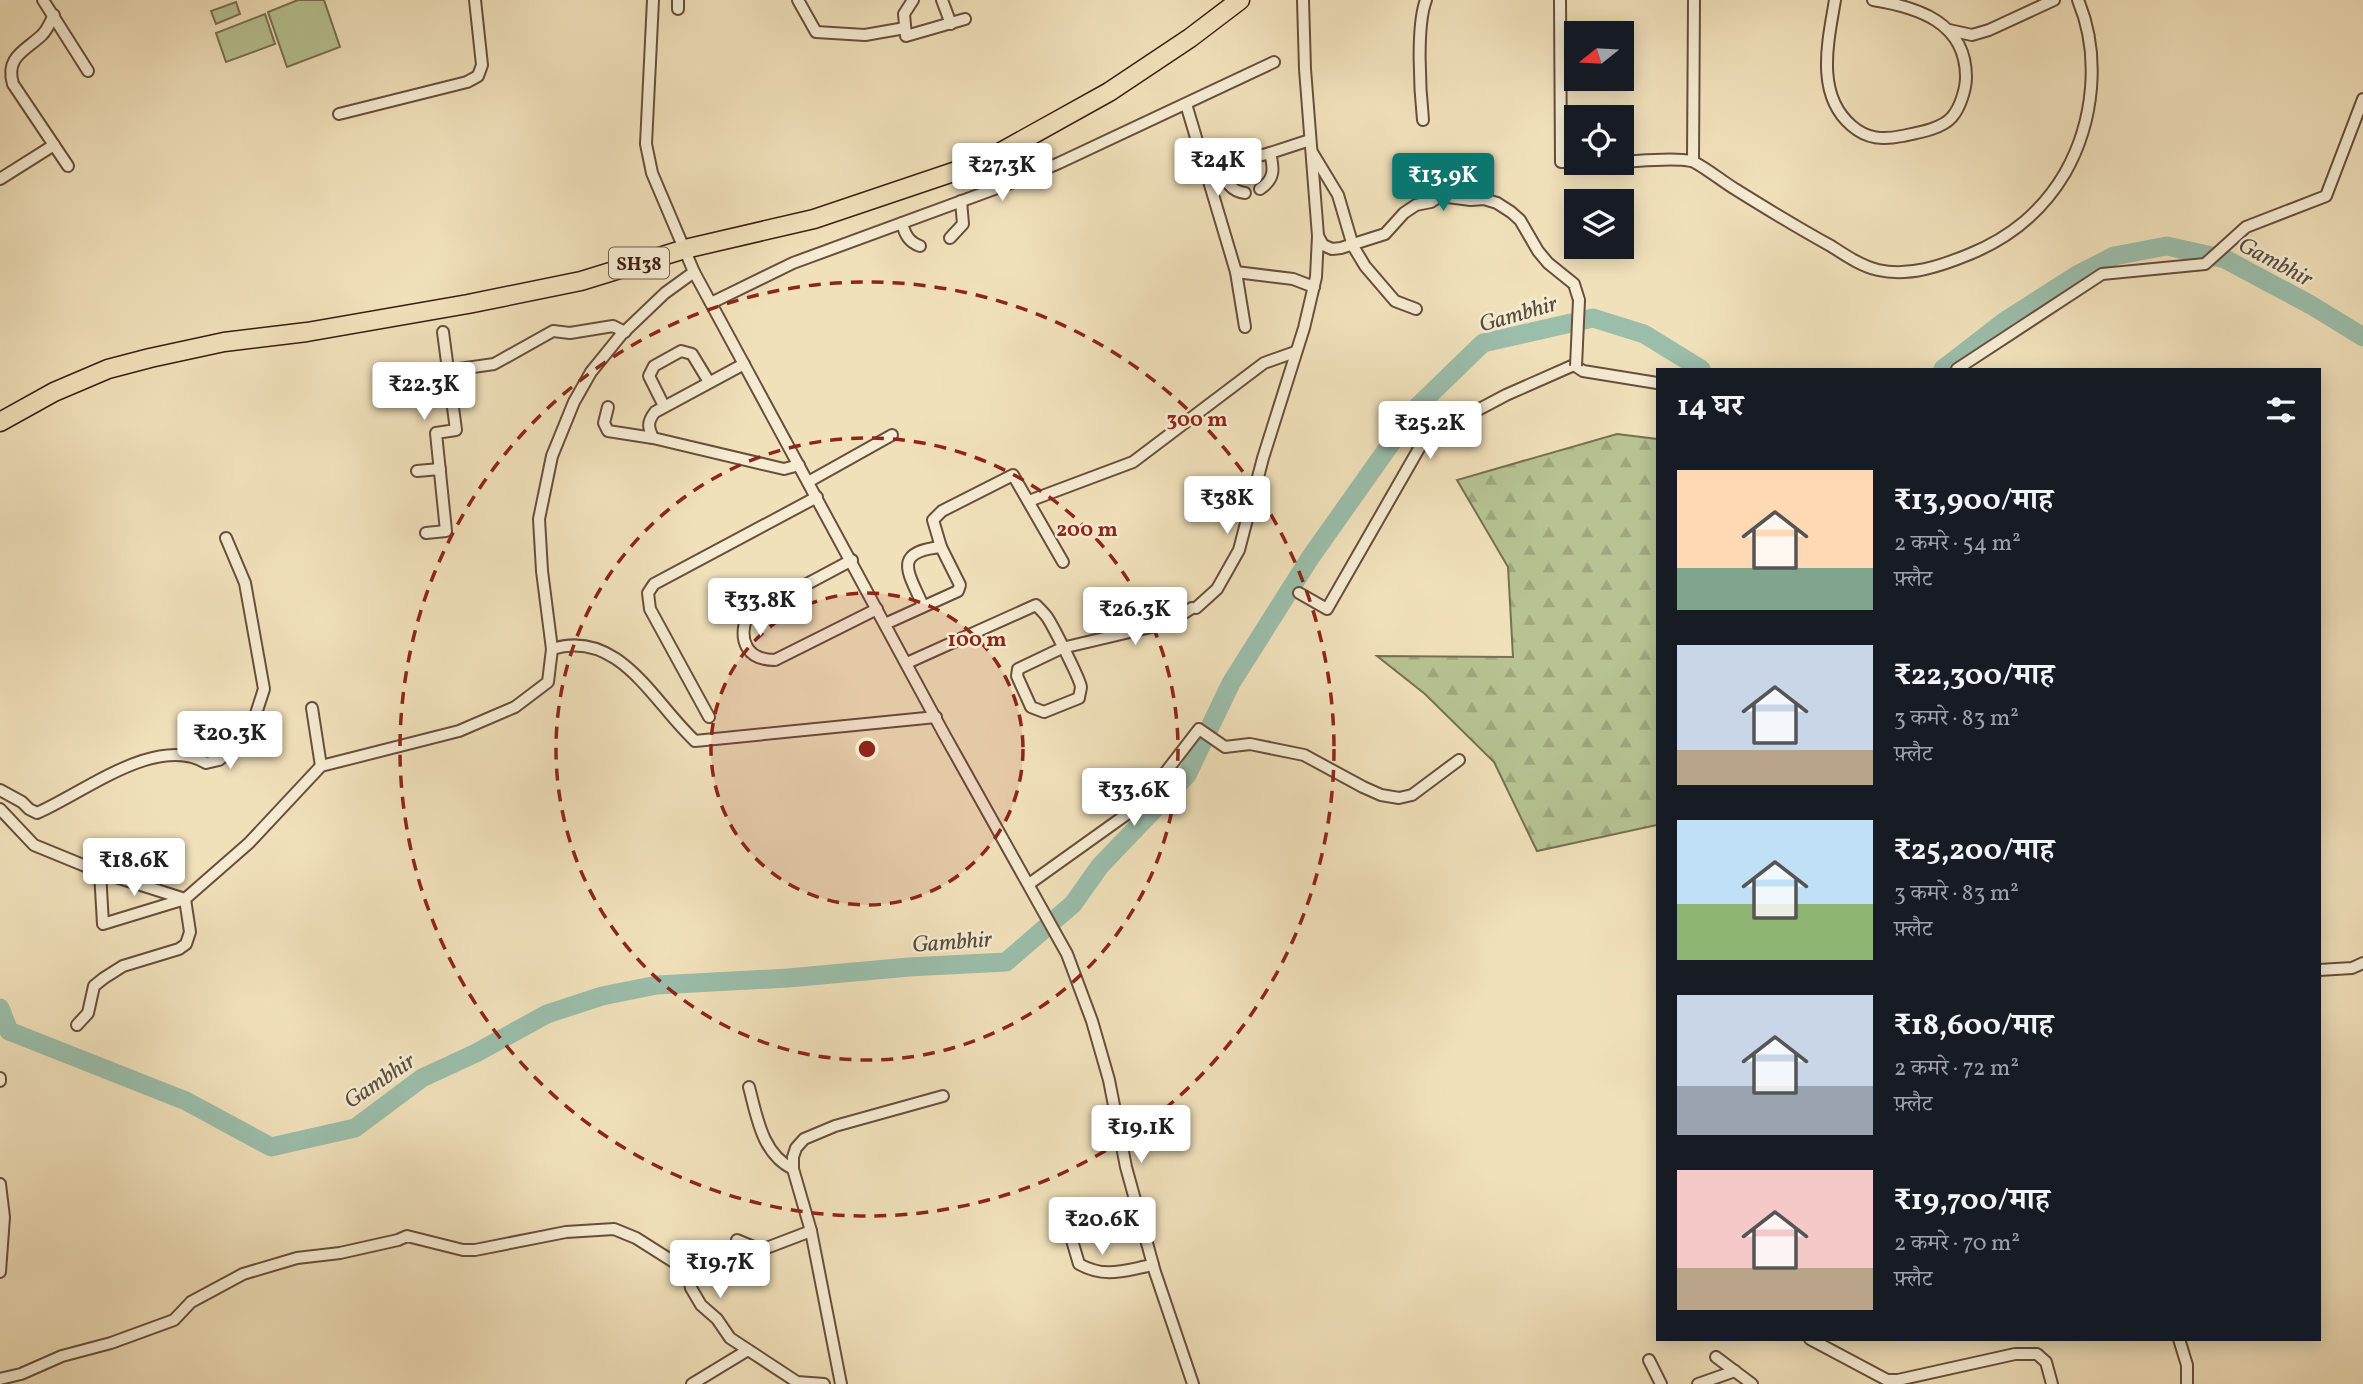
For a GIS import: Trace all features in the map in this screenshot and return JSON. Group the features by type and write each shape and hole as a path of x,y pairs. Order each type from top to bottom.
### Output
{"main road":[{"name":"SH38","path":"0,422 54,391 108,369 224,342 307,332 480,302 581,281 685,249 814,219 983,162 1109,92 1190,38 1240,0"}],"street":[{"path":"43,0 88,71"},
{"path":"339,114 467,82 478,76 482,65 475,0"},
{"path":"653,0 646,144 652,173 694,272 1067,954 1092,1021 1109,1080 1126,1167 1153,1265 1194,1384"},
{"path":"797,0 816,32 865,35 905,28"},
{"path":"913,0 904,14 906,36 965,19"},
{"path":"942,0 951,24"},
{"path":"907,663 1036,605 1047,617 1062,648 1081,688 1079,698 1044,712 1031,707 1017,676 1018,669 1062,648 1168,622 1194,608 1217,589 1239,550 1263,458 1304,328 1314,287 1318,236 1310,145 1303,0"},
{"path":"1423,120 1420,90 1422,15 1426,0"},
{"path":"1560,0 1561,162 1564,162"},
{"path":"1693,161 1694,0"},
{"path":"1835,0 1826,62 1835,107 1846,121 1860,133 1885,139 1938,126 1952,118 1966,84 1966,68 1955,37 1940,22 1906,6 1872,0"},
{"path":"1948,30 1972,35 2054,0"},
{"path":"1634,162 1693,161 1721,181 1865,266 1877,270 1906,272 1951,262 1983,248 2021,226 2051,195 2070,163 2084,126 2092,85 2091,47 2078,0"},
{"path":"54,15 48,28 18,55 10,74 13,84 68,166"},
{"path":"711,303 793,263 1059,163 1274,62"},
{"path":"1959,368 2102,274 2205,264 2246,227 2326,196 2363,99"},
{"path":"1186,104 1236,272 1244,327"},
{"path":"0,179 54,145"},
{"path":"1206,170 1310,145"},
{"path":"1310,145 1338,195 1353,246 1365,266 1395,301 1416,309"},
{"path":"1260,189 1269,183 1273,175 1270,153"},
{"path":"1219,167 1231,188 1245,193"},
{"path":"1318,236 1323,246 1332,249 1353,246 1385,234 1404,213 1416,205 1431,202 1440,196 1484,199 1504,207 1520,220 1543,257 1574,284 1579,300 1576,366"},
{"path":"950,238 963,224 961,201"},
{"path":"902,223 905,234 920,246"},
{"path":"100,872 103,924 186,899 249,843 321,765 459,731 515,707 548,682 552,649 542,571 539,519 552,456 574,402 591,372 625,332 665,293 694,272"},
{"path":"1236,272 1293,279 1314,287"},
{"path":"443,371 494,365 553,331 570,333 613,326 625,332"},
{"path":"426,533 446,531 436,433 456,430 443,371 443,332"},
{"path":"664,406 649,376 654,366 681,351 692,354 709,383"},
{"path":"1029,501 1133,462 1264,363 1295,352"},
{"path":"653,438 648,428 649,419 664,406 744,365"},
{"path":"1298,593 1327,609 1425,438 1506,395 1574,365 1583,371 1656,383"},
{"path":"608,407 604,423 608,431 653,438 784,469 799,465"},
{"path":"808,482 892,435"},
{"path":"417,471 440,470"},
{"path":"885,624 958,591 960,584 941,547 933,520 942,511 1013,475 1063,562"},
{"path":"709,716 650,609 648,593 654,584 817,498"},
{"path":"0,790 37,813 137,762 177,754 193,755 206,762 219,760 240,744 250,732 264,689 246,583 226,538"},
{"path":"923,606 907,570 908,560 915,551 941,547"},
{"path":"852,559 747,616 743,627 747,646 753,655 764,660 775,660 877,609"},
{"path":"552,649 569,643 592,646 612,655 632,671 695,741 936,717"},
{"path":"312,708 321,765"},
{"path":"1029,884 1141,804 1199,729 1225,747 1250,744 1304,755 1363,787 1381,795 1399,798 1412,795 1459,760"},
{"path":"0,809 34,845 100,872 186,899"},
{"path":"77,1025 88,1013 94,986 104,978 123,966 179,949 186,944 190,932 186,899"},
{"path":"2321,970 2352,968 2363,963"},
{"path":"749,1087 763,1139 783,1164 793,1168"},
{"path":"841,1384 811,1231 793,1168 796,1147 804,1139 835,1126 943,1096"},
{"path":"0,1184 4,1217 0,1272"},
{"path":"1066,1220 1079,1264 1093,1272 1108,1273 1153,1265"},
{"path":"0,1379 174,1320 191,1302 243,1274 297,1258 340,1253 407,1236 463,1250 475,1250 566,1233 614,1229 636,1238 688,1271 691,1288 701,1305 717,1319 730,1338 797,1382 824,1384"},
{"path":"737,1240 761,1250 811,1231"},
{"path":"1814,1341 1886,1380 1898,1380 2015,1354 2037,1354 2046,1363 2052,1384"},
{"path":"2180,1341 2187,1365 2187,1384"},
{"path":"692,1384 748,1350"},
{"path":"1716,1357 1752,1384"},
{"path":"1649,1360 1661,1384"},
{"path":"1698,1384 1735,1371"}],"green space":[{"path":"298,0 324,0 340,47 287,67 268,12"},
{"path":"236,2 240,14 216,24 211,11"},
{"path":"265,14 275,44 226,62 216,33"},
{"path":"1617,434 1656,439 1656,825 1537,851 1494,762 1425,694 1377,656 1513,657 1508,567 1457,480"}],"waterway":[{"name":"Gambhir","path":"1944,368 2005,321 2077,275 2114,256 2167,246 2225,259 2311,305 2363,337"},
{"name":"Gambhir","path":"0,1008 9,1031 186,1101 271,1147 355,1128 422,1078 476,1053 547,1014 602,996 657,985 1006,962 1073,904 1100,866 1187,775 1231,683 1310,558 1416,408 1483,343 1593,318 1644,334 1699,368"}]}
